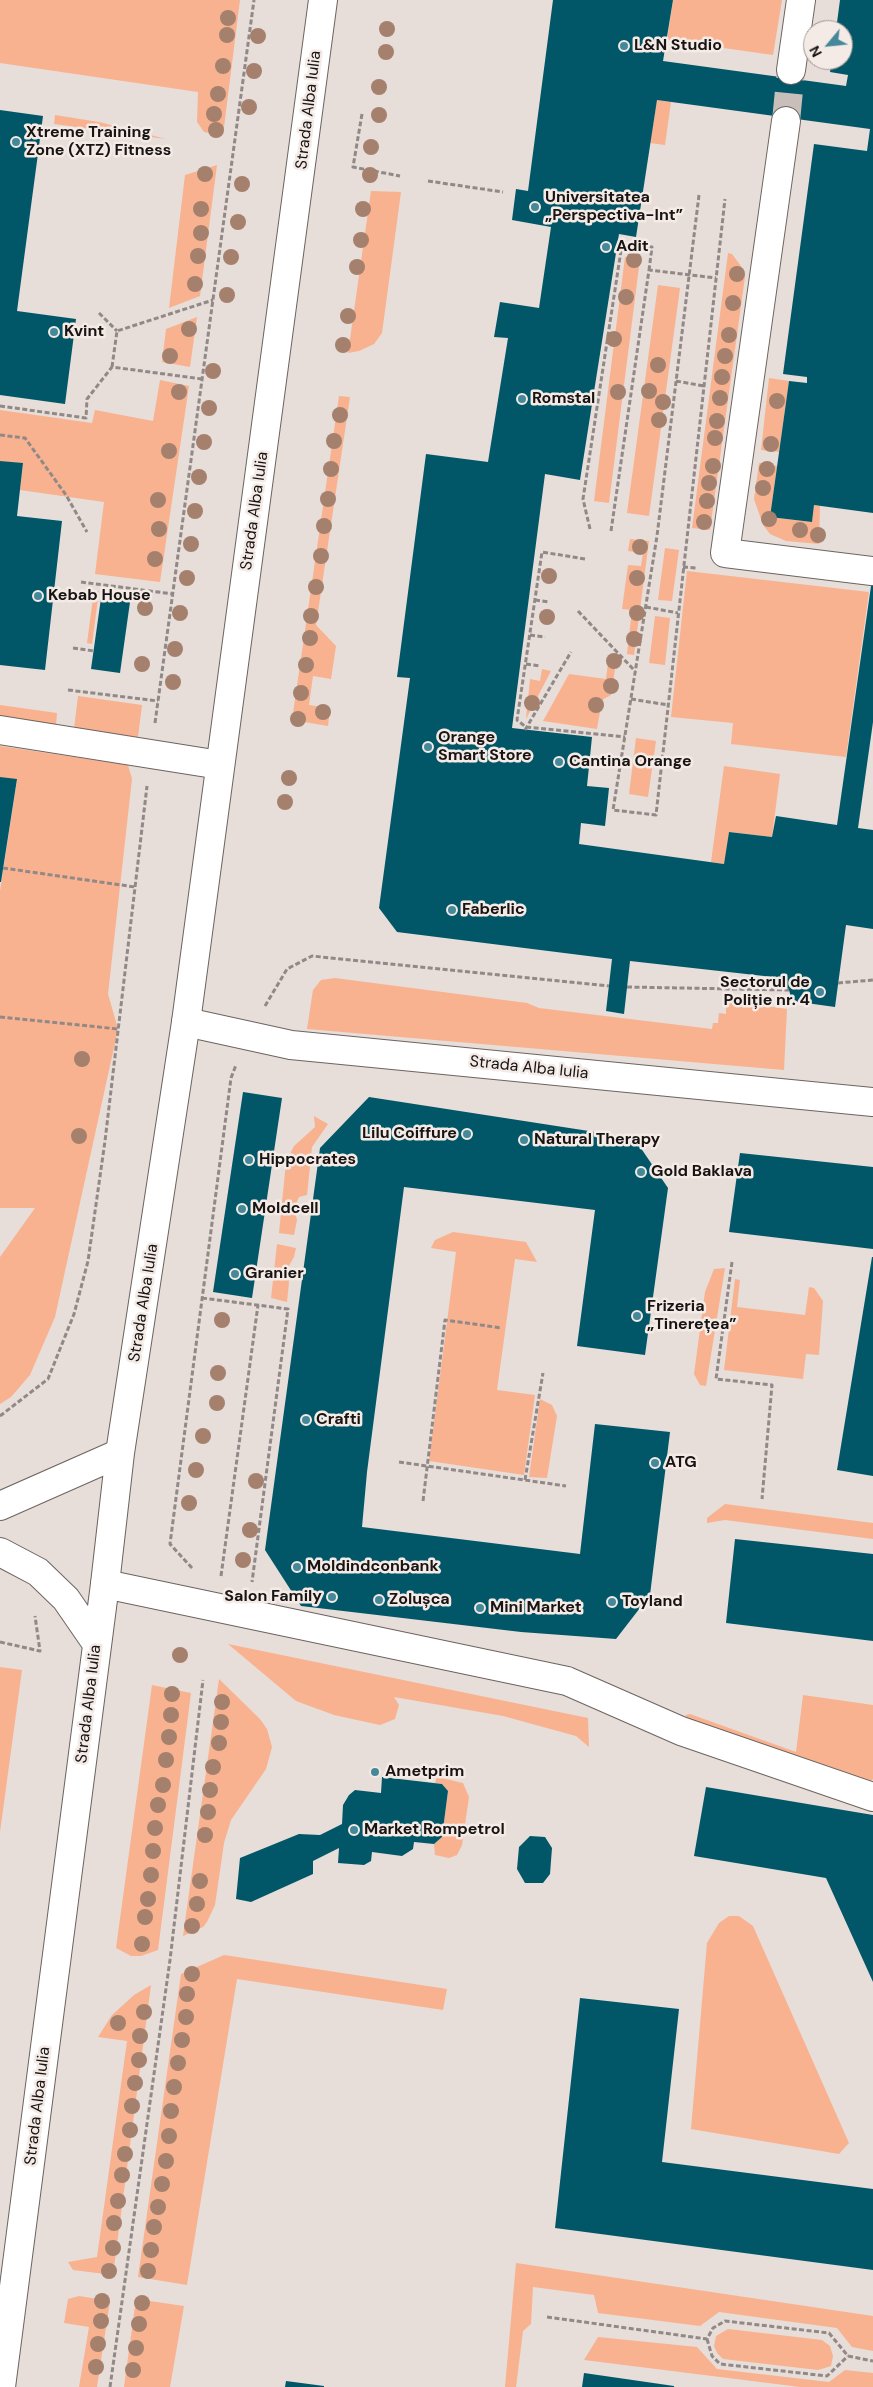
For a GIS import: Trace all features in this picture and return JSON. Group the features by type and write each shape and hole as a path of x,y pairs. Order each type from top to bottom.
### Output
{"main road":[{"name":"Strada Alba Iulia","path":"1,2387 105,1584 120,1454 186,1022 323,0"},
{"path":"792,70 801,0"},
{"path":"786,121 725,553 872,571"},
{"path":"0,730 151,752 220,765"},
{"name":"Strada Alba Iulia","path":"186,1022 291,1045 873,1102"},
{"path":"0,1506 120,1454"},
{"path":"0,1552 38,1572 66,1599 97,1644"},
{"path":"105,1584 567,1681 681,1731 873,1797"}],"path":[{"path":"0,1416 48,1379 74,1314 88,1261 151,752 254,0"},
{"path":"362,114 353,167 400,176"},
{"path":"428,181 503,192"},
{"path":"699,195 657,536 614,810 656,815 726,199"},
{"path":"590,529 583,498 622,244 652,247 611,531"},
{"path":"649,270 716,278"},
{"path":"117,331 213,300"},
{"path":"99,313 117,331"},
{"path":"0,406 86,418 87,399 112,367 117,331"},
{"path":"112,367 202,379"},
{"path":"676,381 704,386"},
{"path":"0,435 25,438 66,495 87,532"},
{"path":"585,559 542,552 517,720 525,729 625,738"},
{"path":"81,582 173,594"},
{"path":"535,600 549,602"},
{"path":"646,607 678,613"},
{"path":"578,611 635,672"},
{"path":"530,635 545,637"},
{"path":"73,648 94,651"},
{"path":"525,729 571,652"},
{"path":"526,664 540,666"},
{"path":"68,690 158,701"},
{"path":"631,699 668,705"},
{"path":"3,868 134,887"},
{"path":"194,1572 170,1544 231,1078 248,1036 287,969 312,956 609,986"},
{"path":"838,983 873,980"},
{"path":"627,987 789,990"},
{"path":"0,1017 118,1029"},
{"path":"732,1262 716,1379 772,1385 762,1498"},
{"path":"202,1298 288,1309 252,1583"},
{"path":"221,1579 258,1305"},
{"path":"423,1501 445,1320 502,1328"},
{"path":"525,1480 543,1373"},
{"path":"399,1462 566,1486"},
{"path":"0,1642 40,1651 35,1615 30,1609"},
{"path":"110,2387 170,1960 203,1680"},
{"path":"547,2317 708,2339"},
{"path":"848,2356 827,2376 720,2364 712,2356 708,2339 713,2328 725,2321 829,2333 848,2356 873,2361"}],"shaded area":[{"path":"0,0 240,0 223,135 204,132 197,122 198,92 0,63"},
{"path":"673,0 782,0 773,55 667,40"},
{"path":"657,100 671,102 665,145 650,143"},
{"path":"55,115 99,122 166,139 54,124"},
{"path":"217,165 200,296 169,308 185,175"},
{"path":"371,191 401,192 382,333 374,344 359,351 348,353"},
{"path":"728,253 732,254 741,266 745,277 710,530 692,528"},
{"path":"625,257 640,259 609,503 594,501"},
{"path":"658,285 680,288 649,516 627,513"},
{"path":"197,317 190,367 162,362 166,329"},
{"path":"769,378 789,381 779,452 761,450"},
{"path":"160,380 189,386 160,582 95,574 104,502 20,490 23,464 0,461 0,410 92,423 95,410 153,421"},
{"path":"339,396 350,397 316,625 336,646 331,679 313,676 309,705 330,708 328,726 292,720"},
{"path":"759,463 777,466 770,517 812,522 814,505 820,506 819,544 786,541 770,534 763,525 754,499"},
{"path":"630,539 649,541 634,655 627,654 632,610 622,609 628,565 641,566 643,553 628,551"},
{"path":"665,548 679,550 672,601 658,600"},
{"path":"687,571 869,592 846,757 731,744 733,723 671,717"},
{"path":"94,591 99,591 92,644 87,643"},
{"path":"655,616 670,618 665,665 649,663"},
{"path":"609,655 617,656 611,695 602,700 597,729 543,721 569,674 606,679"},
{"path":"542,669 551,671 526,719 530,679 540,681"},
{"path":"78,696 142,705 138,737 74,729"},
{"path":"0,705 57,713 56,725 0,718"},
{"path":"636,738 656,741 648,797 629,794"},
{"path":"0,746 128,765 132,779 108,994 118,1029 55,1317 30,1375 11,1397 0,1404 0,1257 35,1208 0,1208 0,891 17,780 0,777"},
{"path":"724,766 780,774 772,837 729,832 724,864 711,862"},
{"path":"335,978 527,1003 539,1008 712,1029 713,1023 718,1023 719,1013 726,1014 726,1000 787,1009 784,1070 307,1029 313,990 321,980"},
{"path":"314,1116 328,1124 312,1147 307,1195 299,1197 294,1208 297,1220 294,1235 279,1233 286,1162 294,1146 315,1127"},
{"path":"453,1232 526,1242 537,1262 515,1259 497,1390 535,1395 524,1475 429,1461 456,1252 431,1248 435,1240"},
{"path":"277,1244 296,1248 294,1257 287,1269 289,1283 287,1302 271,1298"},
{"path":"725,1268 706,1386 700,1385 694,1374 705,1292 714,1269"},
{"path":"735,1279 740,1280 737,1307 805,1315 809,1287 814,1288 823,1301 819,1355 806,1354 803,1379 724,1370"},
{"path":"540,1399 552,1405 557,1416 547,1478 529,1477"},
{"path":"725,1504 873,1523 873,1539 725,1520 707,1523 707,1518"},
{"path":"228,1644 588,1718 589,1747 576,1736 503,1716 394,1697 399,1705 395,1719 380,1725 334,1715 296,1701"},
{"path":"0,1667 22,1670 0,1832"},
{"path":"219,1679 260,1719 267,1729 272,1747 266,1769 231,1820 224,1843 215,1905 207,1922 203,1927 183,1936"},
{"path":"152,1685 191,1693 158,1950 141,1956 131,1956 116,1948"},
{"path":"803,1695 873,1705 873,1779 871,1781 861,1782 684,1721 686,1715 690,1714 796,1752"},
{"path":"437,1777 463,1783 469,1797 462,1845 457,1855 449,1858 435,1855 434,1844 442,1837 448,1791 442,1784 435,1783"},
{"path":"729,1916 739,1916 753,1926 849,2143 839,2154 691,2129 707,1943 719,1923"},
{"path":"224,1955 447,1989 443,2010 237,1979 187,2285 138,2277 181,1974"},
{"path":"151,1985 113,2275 73,2270 68,2262 97,2257 127,2041 98,2037 112,2015 134,1995"},
{"path":"516,2263 873,2316 873,2351 852,2347 837,2328 719,2312 700,2326 598,2313 594,2295 533,2287 531,2324 523,2331 516,2387 505,2387"},
{"path":"79,2296 110,2301 97,2387 79,2387 89,2327 64,2323 68,2299"},
{"path":"136,2299 184,2306 170,2387 124,2387"},
{"path":"728,2329 822,2340 830,2346 833,2356 831,2366 818,2370 723,2359 717,2353 714,2346 716,2336"},
{"path":"598,2337 697,2347 717,2369 829,2382 845,2370 873,2373 873,2387 800,2387 584,2360"}],"building":[{"path":"553,0 673,0 663,61 846,86 848,75 830,72 830,70 853,70 853,20 837,20 840,0 873,0 873,513 814,505 812,522 770,517 789,381 807,383 807,377 783,374 814,144 867,151 870,129 657,100 636,237 619,234 580,480 545,474 512,728 592,737 587,786 609,788 605,826 581,823 579,844 724,864 729,832 772,837 776,816 837,825 873,572 873,722 858,828 873,830 873,929 846,925 835,1007 792,1001 789,990 781,981 773,977 630,961 624,1014 606,1011 612,959 397,932 379,908 410,678 397,677 426,454 488,462 508,338 494,337 500,302 539,308 551,227 512,220 516,189 528,191"},
{"path":"0,110 43,116 17,311 76,319 65,404 0,395"},
{"path":"0,461 23,463 17,516 62,521 45,670 0,665"},
{"path":"102,591 131,595 120,673 91,669"},
{"path":"0,777 17,779 1,882 0,882"},
{"path":"243,1092 282,1098 252,1298 213,1292"},
{"path":"369,1097 634,1138 668,1188 645,1355 577,1346 595,1210 404,1187 367,1472 362,1527 580,1554 595,1424 670,1432 650,1595 616,1639 521,1632 301,1606 265,1550 320,1148"},
{"path":"740,1153 873,1167 873,1249 729,1232"},
{"path":"873,1257 873,1476 837,1470"},
{"path":"735,1539 873,1554 873,1641 726,1623"},
{"path":"382,1777 442,1784 448,1791 442,1837 434,1844 414,1842 413,1849 402,1856 372,1852 371,1861 364,1865 338,1863 339,1848 313,1861 313,1874 251,1902 236,1899 240,1858 299,1834 320,1835 342,1824 343,1805 349,1795 355,1790 381,1793"},
{"path":"706,1787 873,1815 873,1982 826,1878 694,1856"},
{"path":"530,1836 545,1837 552,1848 550,1874 543,1883 525,1883 517,1869 519,1847"},
{"path":"580,1998 679,2009 662,2162 873,2189 873,2270 555,2228"},
{"path":"584,2373 674,2386 674,2387 582,2387"},
{"path":"286,2381 324,2386 324,2387 285,2387"}],"tunnel":[{"path":"786,121 791,70"}],"place":[{"name":"L&N Studio","path":"624,46"},
{"name":"Xtreme Training Zone (XTZ) Fitness","path":"16,142"},
{"name":"Universitatea „Perspectiva-Int”","path":"535,207"},
{"name":"Adit","path":"606,247"},
{"name":"Kvint","path":"54,332"},
{"name":"Romstal","path":"522,399"},
{"name":"Kebab House","path":"38,596"},
{"name":"Orange Smart Store","path":"428,747"},
{"name":"Cantina Orange","path":"559,762"},
{"name":"Faberlic","path":"452,910"},
{"name":"Sectorul de Poliție nr. 4","path":"820,992"},
{"name":"Lilu Coiffure","path":"467,1134"},
{"name":"Natural Therapy","path":"524,1140"},
{"name":"Hippocrates","path":"249,1160"},
{"name":"Gold Baklava","path":"641,1172"},
{"name":"Moldcell","path":"242,1209"},
{"name":"Granier","path":"235,1274"},
{"name":"Frizeria „Tinerețea”","path":"637,1316"},
{"name":"Crafti","path":"306,1420"},
{"name":"ATG","path":"655,1463"},
{"name":"Moldindconbank","path":"297,1567"},
{"name":"Salon Family","path":"332,1597"},
{"name":"Zolușca","path":"379,1600"},
{"name":"Toyland","path":"612,1602"},
{"name":"Mini Market","path":"480,1608"},
{"name":"Ametprim","path":"375,1772"},
{"name":"Market Rompetrol","path":"354,1830"}]}
